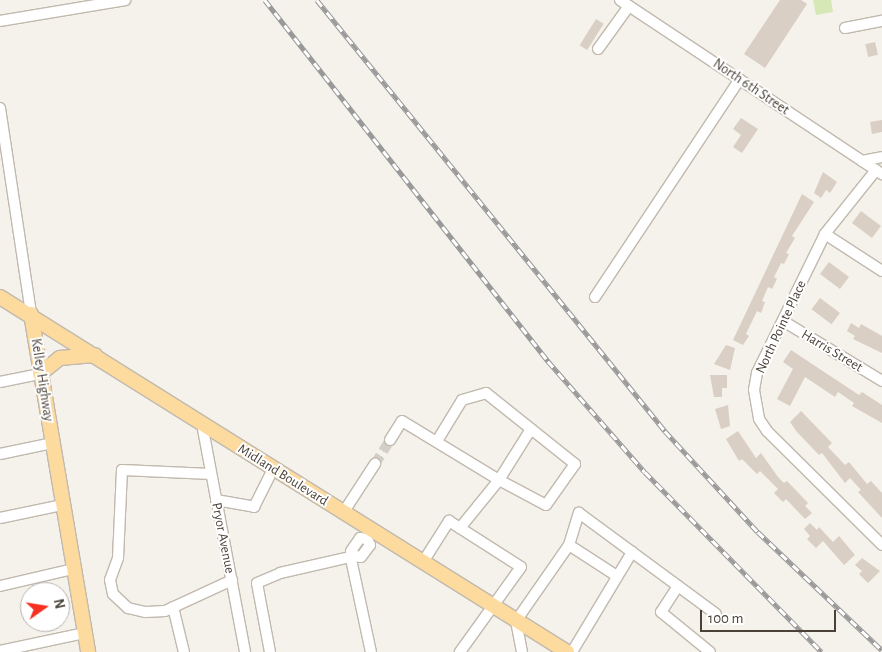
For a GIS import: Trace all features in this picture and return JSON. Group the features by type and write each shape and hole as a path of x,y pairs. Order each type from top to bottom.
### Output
{"main road":[{"name":"Midland Boulevard","path":"0,296 344,513 371,535 423,562 567,652"},
{"name":"Kelley Highway","path":"31,314 88,652"},
{"path":"40,374 60,358 95,355"}],"street":[{"path":"0,21 125,0"},
{"path":"598,49 624,3"},
{"name":"North 6th Street","path":"624,3 879,172"},
{"path":"845,28 882,21"},
{"path":"595,297 739,80"},
{"name":"Kelley Highway","path":"0,108 31,314"},
{"path":"862,162 882,157"},
{"name":"North Pointe Place","path":"879,172 825,234 757,373 754,390 759,419 767,431 882,545"},
{"path":"825,234 882,271"},
{"name":"Harris Street","path":"783,321 882,381"},
{"path":"0,382 40,374"},
{"path":"390,440 402,421 499,480 546,505 575,464 486,394 462,400 437,441"},
{"name":"Pryor Avenue","path":"202,424 245,652"},
{"path":"460,528 499,480 531,429"},
{"path":"0,454 52,443"},
{"path":"344,513 375,464"},
{"path":"216,500 254,506 273,469"},
{"path":"211,474 122,470 118,558 110,580 114,594 128,608 146,612 173,607 232,580"},
{"path":"0,518 62,505"},
{"path":"522,652 516,621 569,545 579,513 716,614"},
{"path":"423,562 449,521 521,567 495,607 460,652"},
{"path":"270,652 257,583 280,573 361,557 370,545 371,535"},
{"path":"569,545 617,576"},
{"path":"572,652 632,552"},
{"path":"353,558 372,652"},
{"path":"0,586 73,569"},
{"path":"678,586 661,612 710,652"},
{"path":"173,607 184,652"},
{"path":"0,651 84,633"}],"green space":[{"path":"813,0 831,0 833,12 816,15"}],"building":[{"path":"780,0 801,0 807,4 765,68 744,54"},
{"path":"596,19 604,24 587,50 580,45"},
{"path":"875,42 878,55 868,57 865,44"},
{"path":"741,118 758,129 742,153 733,147 741,135 733,129"},
{"path":"882,120 882,132 872,134 870,122"},
{"path":"823,172 837,182 830,193 826,190 821,198 814,193"},
{"path":"802,194 814,202 792,236 795,238 786,253 789,254 784,264 781,263 774,277 777,279 772,289 768,287 762,301 765,302 761,313 757,311 746,334 749,336 743,345 733,340"},
{"path":"861,211 881,226 872,238 852,223"},
{"path":"829,262 849,277 840,289 820,274"},
{"path":"820,298 840,313 832,324 812,309"},
{"path":"851,323 859,328 861,324 882,336 882,353 853,339 855,336 847,331"},
{"path":"726,345 735,348 730,370 714,364"},
{"path":"791,350 859,395 862,392 882,405 882,423 852,406 854,403 838,392 835,397 805,377 790,406 777,399 793,369 783,362"},
{"path":"710,375 727,375 727,388 722,388 722,397 714,397"},
{"path":"728,405 730,426 721,429 715,409"},
{"path":"801,411 832,443 828,447 845,465 849,462 867,484 871,481 882,493 882,518 858,492 861,490 850,478 845,483 822,453 819,455 797,432 790,422"},
{"path":"738,431 756,458 761,453 778,477 784,483 787,481 808,503 805,506 812,513 805,519 786,499 783,502 774,493 778,489 760,471 757,474 742,459 739,461 726,439"},
{"path":"810,523 817,530 819,527 833,542 839,536 855,555 844,565 823,541 816,548 807,539 810,536 804,529"},
{"path":"862,558 880,571 868,583 859,574 862,571 855,565"}],"tunnel":[{"path":"375,464 390,440"}],"railway":[{"path":"265,0 548,361 645,472 822,652"},
{"path":"317,0 665,431 758,532 882,650"}]}
